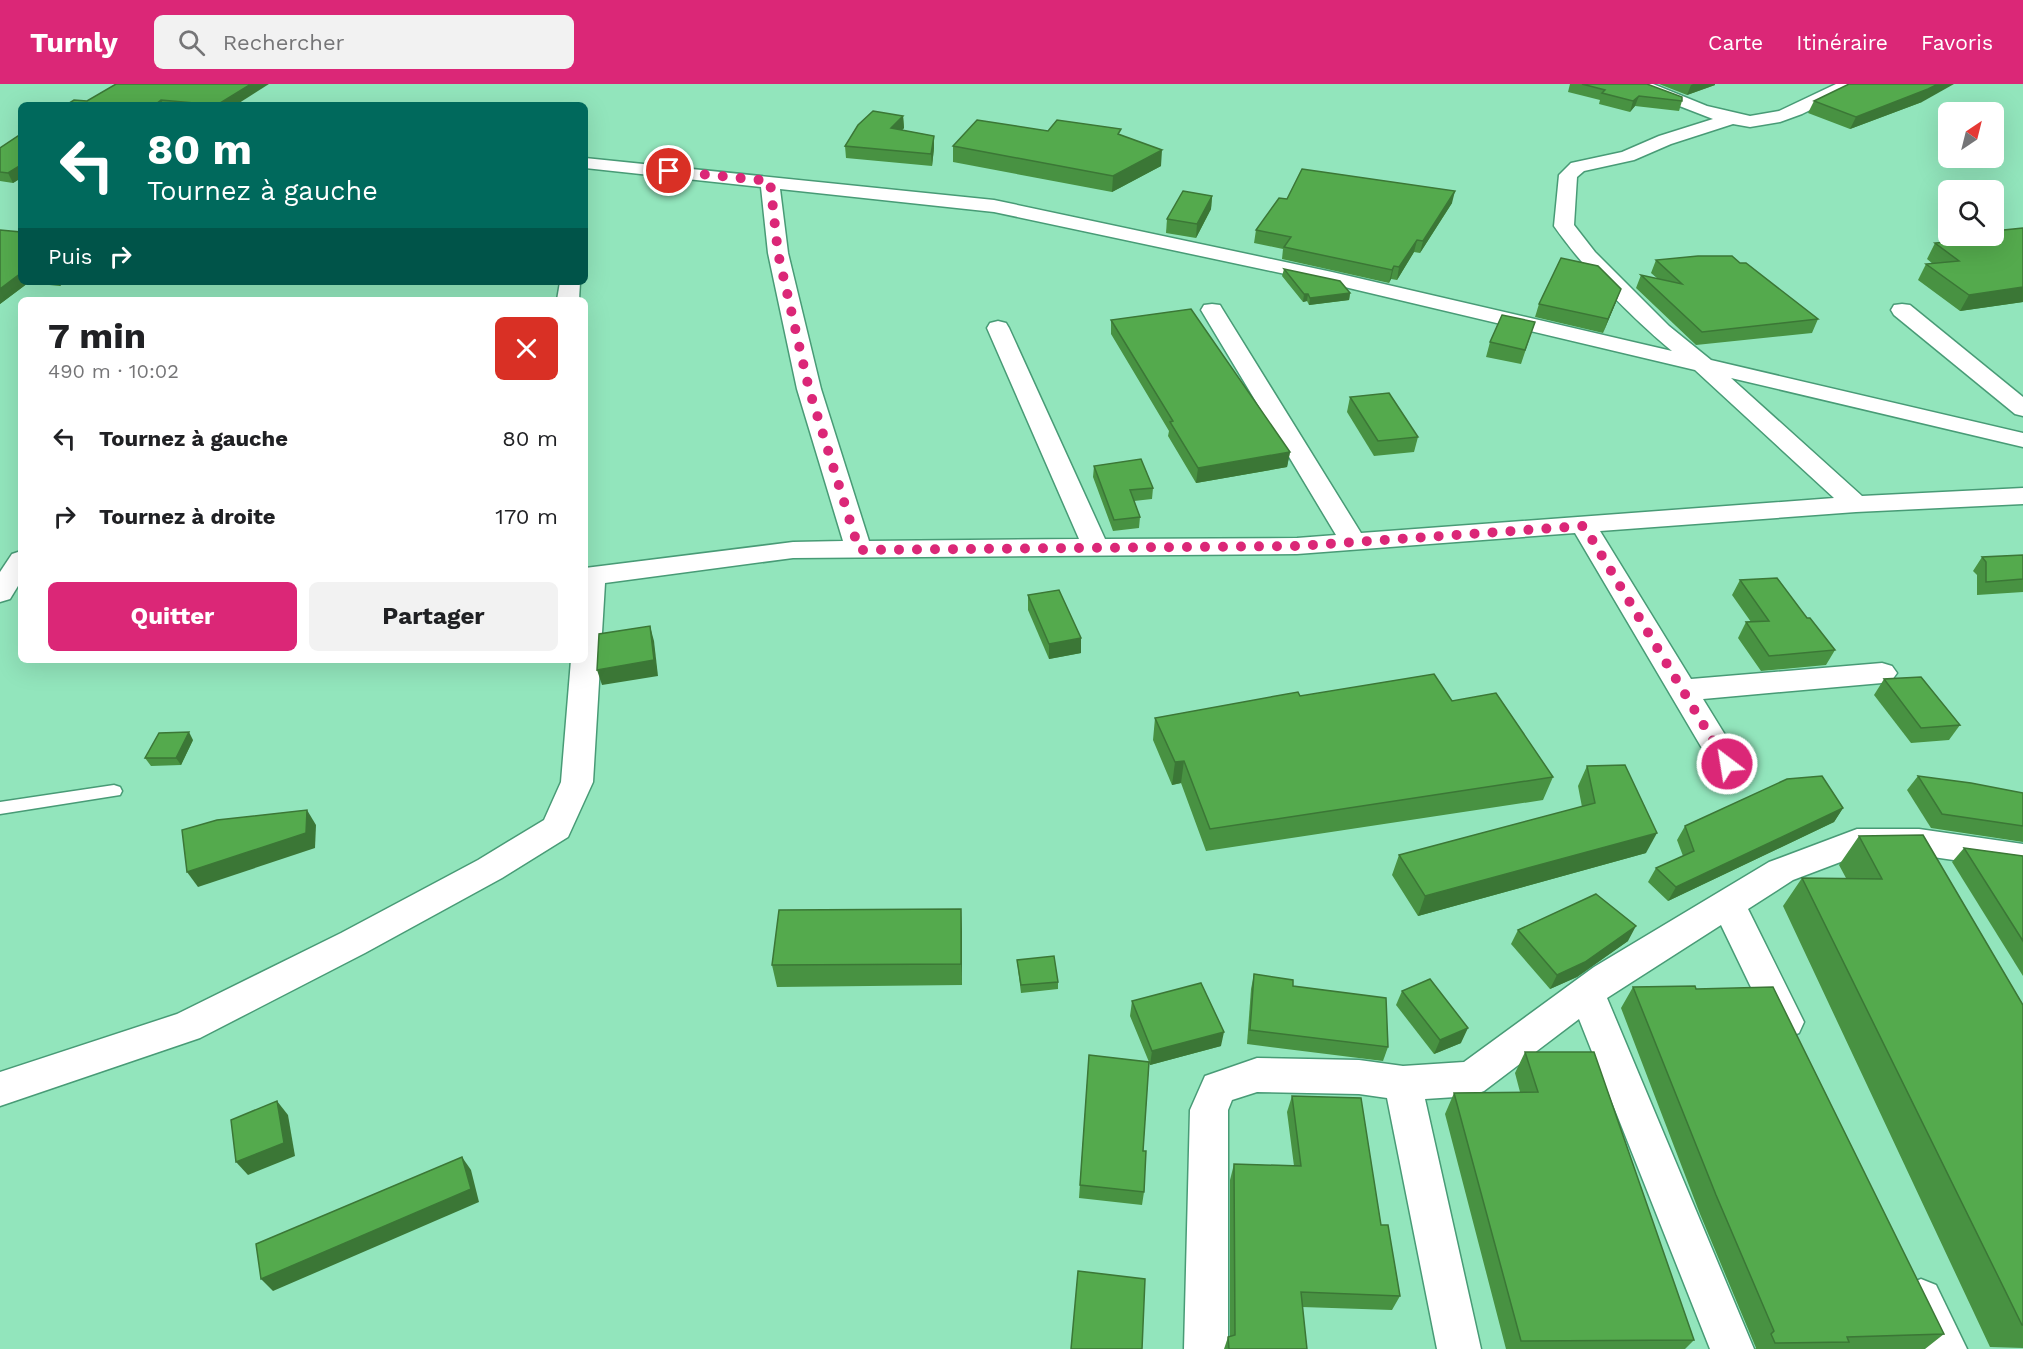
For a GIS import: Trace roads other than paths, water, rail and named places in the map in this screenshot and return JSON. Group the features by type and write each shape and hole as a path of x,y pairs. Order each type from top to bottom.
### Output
{"street":[{"path":"1639,84 1733,119 1763,122 1786,114 1849,84"},
{"path":"1733,119 1665,140 1628,156 1578,167 1568,175 1564,226 1588,256 1661,331 1702,364 1856,504"},
{"path":"588,163 994,206 1332,278 2023,440"},
{"path":"770,181 778,253 809,389 859,550"},
{"path":"1212,310 1354,542"},
{"path":"1902,310 2023,409"},
{"path":"998,328 1096,548"},
{"path":"588,576 793,550 1297,546 1856,504 2023,496"},
{"path":"1584,526 1727,764"},
{"path":"0,593 18,565"},
{"path":"0,608 18,607"},
{"path":"0,1089 188,1027 469,881 557,828 577,782 583,663"},
{"path":"1682,690 1882,673"},
{"path":"1206,1349 1209,1110 1218,1088 1257,1075 1359,1077 1402,1083 1471,1079 1587,993 1781,871 1857,842 1919,842 2023,857"},
{"path":"1919,842 1936,873"},
{"path":"1728,903 1800,1052"},
{"path":"1587,993 1732,1349"},
{"path":"1402,1083 1459,1349"},
{"path":"1904,1264 1945,1349"}],"lane":[{"path":"0,808 114,791"}]}
